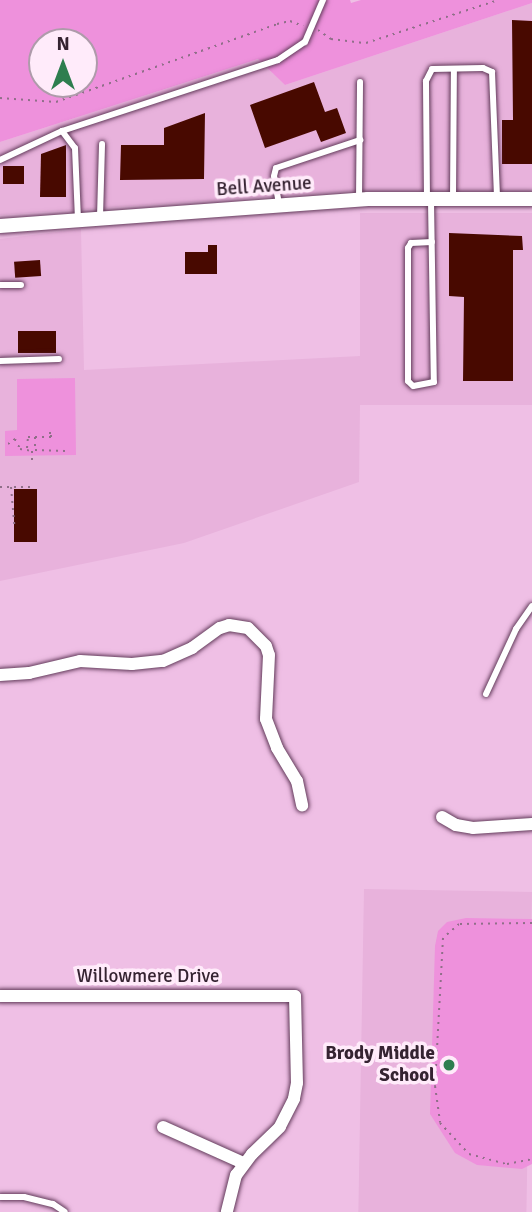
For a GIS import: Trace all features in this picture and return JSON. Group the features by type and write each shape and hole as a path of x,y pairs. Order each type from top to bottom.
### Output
{"street":[{"name":"Bell Avenue","path":"0,226 359,200 532,199"},
{"path":"0,675 29,673 80,661 155,662 178,655 220,628 229,625 248,628 266,646 269,655 266,719 277,748 297,781 302,806"},
{"path":"442,817 457,825 473,828 532,824"},
{"name":"Willowmere Drive","path":"0,996 296,996 297,1083 294,1099 280,1127 243,1163"},
{"path":"163,1127 243,1163 229,1191 227,1212"}],"lane":[{"path":"0,160 62,131 278,60 305,42 324,0"},
{"path":"432,242 411,243 408,248 408,381 413,386 427,386 434,382 432,242 426,81 432,69 484,68 492,72 497,199"},
{"path":"453,199 454,69"},
{"path":"359,200 360,82"},
{"path":"62,131 75,148 78,220"},
{"path":"280,205 274,176 276,168 360,139"},
{"path":"100,219 102,144"},
{"path":"0,285 21,285"},
{"path":"0,360 59,359"},
{"path":"486,694 516,629 532,606"},
{"path":"0,1197 53,1203 65,1212"}],"path":[{"path":"0,98 56,102 290,21 331,38 366,43 498,0"},
{"path":"26,449 28,437 51,437 51,433"},
{"path":"32,462 36,437"},
{"path":"8,444 15,439 20,444 20,449 65,451"},
{"path":"0,487 30,487"},
{"path":"11,487 14,525"},
{"path":"532,923 459,924 443,938 435,1086 440,1123 469,1154 507,1164 532,1159"}],"shaded area":[{"path":"0,0 350,0 351,3 361,0 532,0 532,3 285,85 258,59 0,142"},
{"path":"532,3 532,191 352,191 0,215 0,142 258,59 285,85"},
{"path":"360,213 532,213 532,405 360,405 359,482 184,543 0,581 0,239 81,229 84,370 360,356"},
{"path":"75,378 76,455 5,456 5,431 17,430 17,379"},
{"name":"Brody Middle School","path":"364,889 532,892 526,1212 358,1212"},
{"path":"466,918 532,919 532,1164 522,1169 477,1165 455,1153 430,1114 435,946 438,931 447,922"}],"building":[{"path":"512,20 532,21 532,164 502,164 502,120 513,120"},
{"path":"314,82 325,112 337,108 346,133 321,142 316,130 265,148 250,105"},
{"path":"205,113 204,179 120,180 121,145 164,145 164,128"},
{"path":"66,145 66,197 40,197 41,154"},
{"path":"3,166 24,166 24,184 3,184"},
{"path":"449,233 522,236 523,250 513,250 513,381 463,381 464,297 449,296"},
{"path":"208,245 217,245 217,274 185,274 185,252 208,252"},
{"path":"40,260 41,276 15,278 14,262"},
{"path":"18,331 56,331 56,353 18,353"},
{"path":"14,489 37,489 37,542 14,542"}],"place":[{"name":"Brody Middle School","path":"449,1065"}]}
